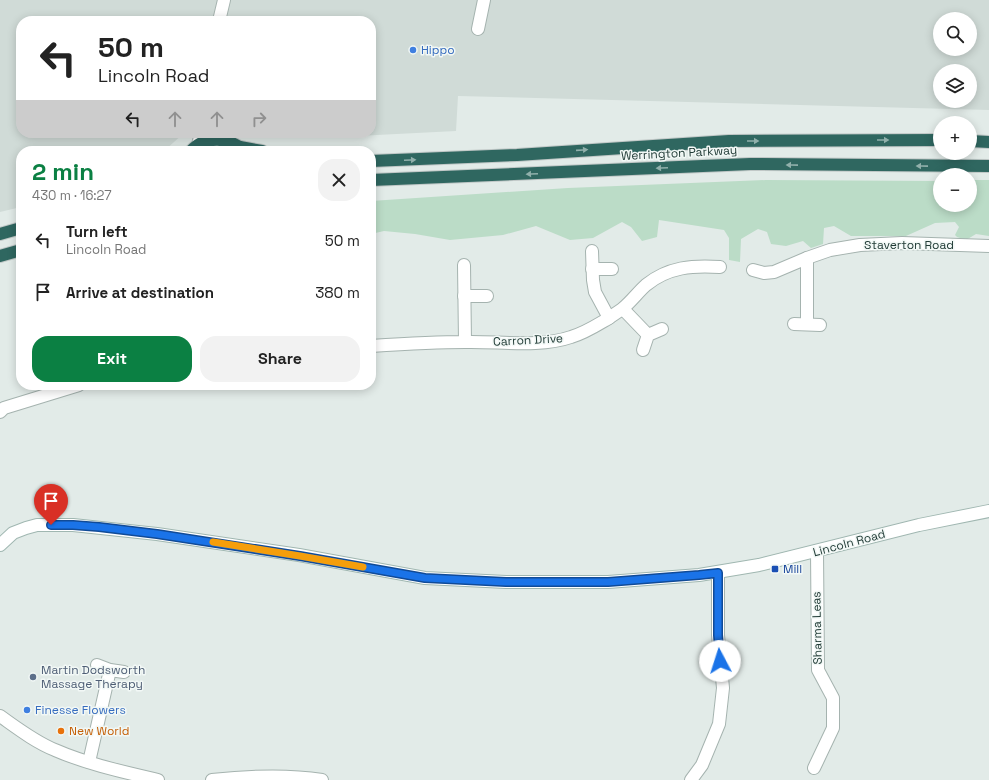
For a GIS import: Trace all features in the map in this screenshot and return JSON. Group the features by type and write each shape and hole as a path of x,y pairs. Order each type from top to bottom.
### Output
{"highway":[{"path":"197,146 203,142 221,138"},
{"path":"227,138 238,146"},
{"name":"Werrington Parkway","path":"376,161 517,155 729,141 933,140"},
{"path":"977,141 989,142"},
{"name":"Werrington Parkway","path":"376,180 750,164 989,166"},
{"path":"0,234 16,229"},
{"path":"0,256 16,251"}],"street":[{"path":"220,16 224,0"},
{"path":"478,29 484,0"},
{"name":"Staverton Road","path":"753,270 764,273 774,272 830,250 860,245 902,243 989,246"},
{"path":"592,251 592,269 595,292 609,318"},
{"path":"807,258 807,324"},
{"path":"464,265 465,342"},
{"name":"Carron Drive","path":"376,346 465,342 526,343 571,338 591,329 622,309 647,284 662,274 680,268 698,265 720,267"},
{"path":"592,269 612,269"},
{"path":"464,296 487,296"},
{"path":"622,309 648,334"},
{"path":"794,324 820,325"},
{"path":"648,334 662,329"},
{"path":"643,350 648,334"},
{"path":"1,407 61,390"},
{"name":"Lincoln Road","path":"0,545 13,533 26,528 37,525 73,525 157,534 300,556 425,578 506,582 608,582 718,573 778,561 913,526 989,511"},
{"name":"Sharma Leas","path":"814,768 833,728 833,698 818,670 817,551"},
{"path":"691,780 702,765 719,724 723,688 718,635 718,573"},
{"path":"97,665 110,670 124,672"},
{"path":"89,762 110,670"},
{"path":"0,716 26,734 54,750 89,762 158,780"},
{"path":"212,780 253,776 304,777 322,780"}],"shaded area":[{"path":"0,0 989,0 989,110 458,96 456,131 376,135 376,16 16,16 16,138 178,138 170,146 16,146 16,208 0,212"}],"green space":[{"path":"766,180 933,181 933,212 977,212 977,180 989,180 989,236 976,234 966,240 957,237 955,235 959,227 955,222 935,223 906,236 851,236 834,226 824,228 823,244 811,248 803,241 786,246 771,244 767,232 758,229 741,239 740,262 729,260 729,238 724,230 659,220 657,237 642,241 631,227 622,222 593,238 570,240 536,226 503,235 450,240 415,234 384,231 376,233 376,201 568,188"}],"slow traffic":[{"path":"213,542 363,567"}],"place":[{"name":"Hippo","path":"413,50"},
{"name":"Mill","path":"775,569"},
{"name":"Martin Dodsworth Massage Therapy","path":"33,677"},
{"name":"Finesse Flowers","path":"27,710"},
{"name":"New World","path":"61,731"}],"route":[{"path":"51,525 99,527 157,534 300,556 425,578 506,582 608,582 718,573 718,635 720,661"}]}
